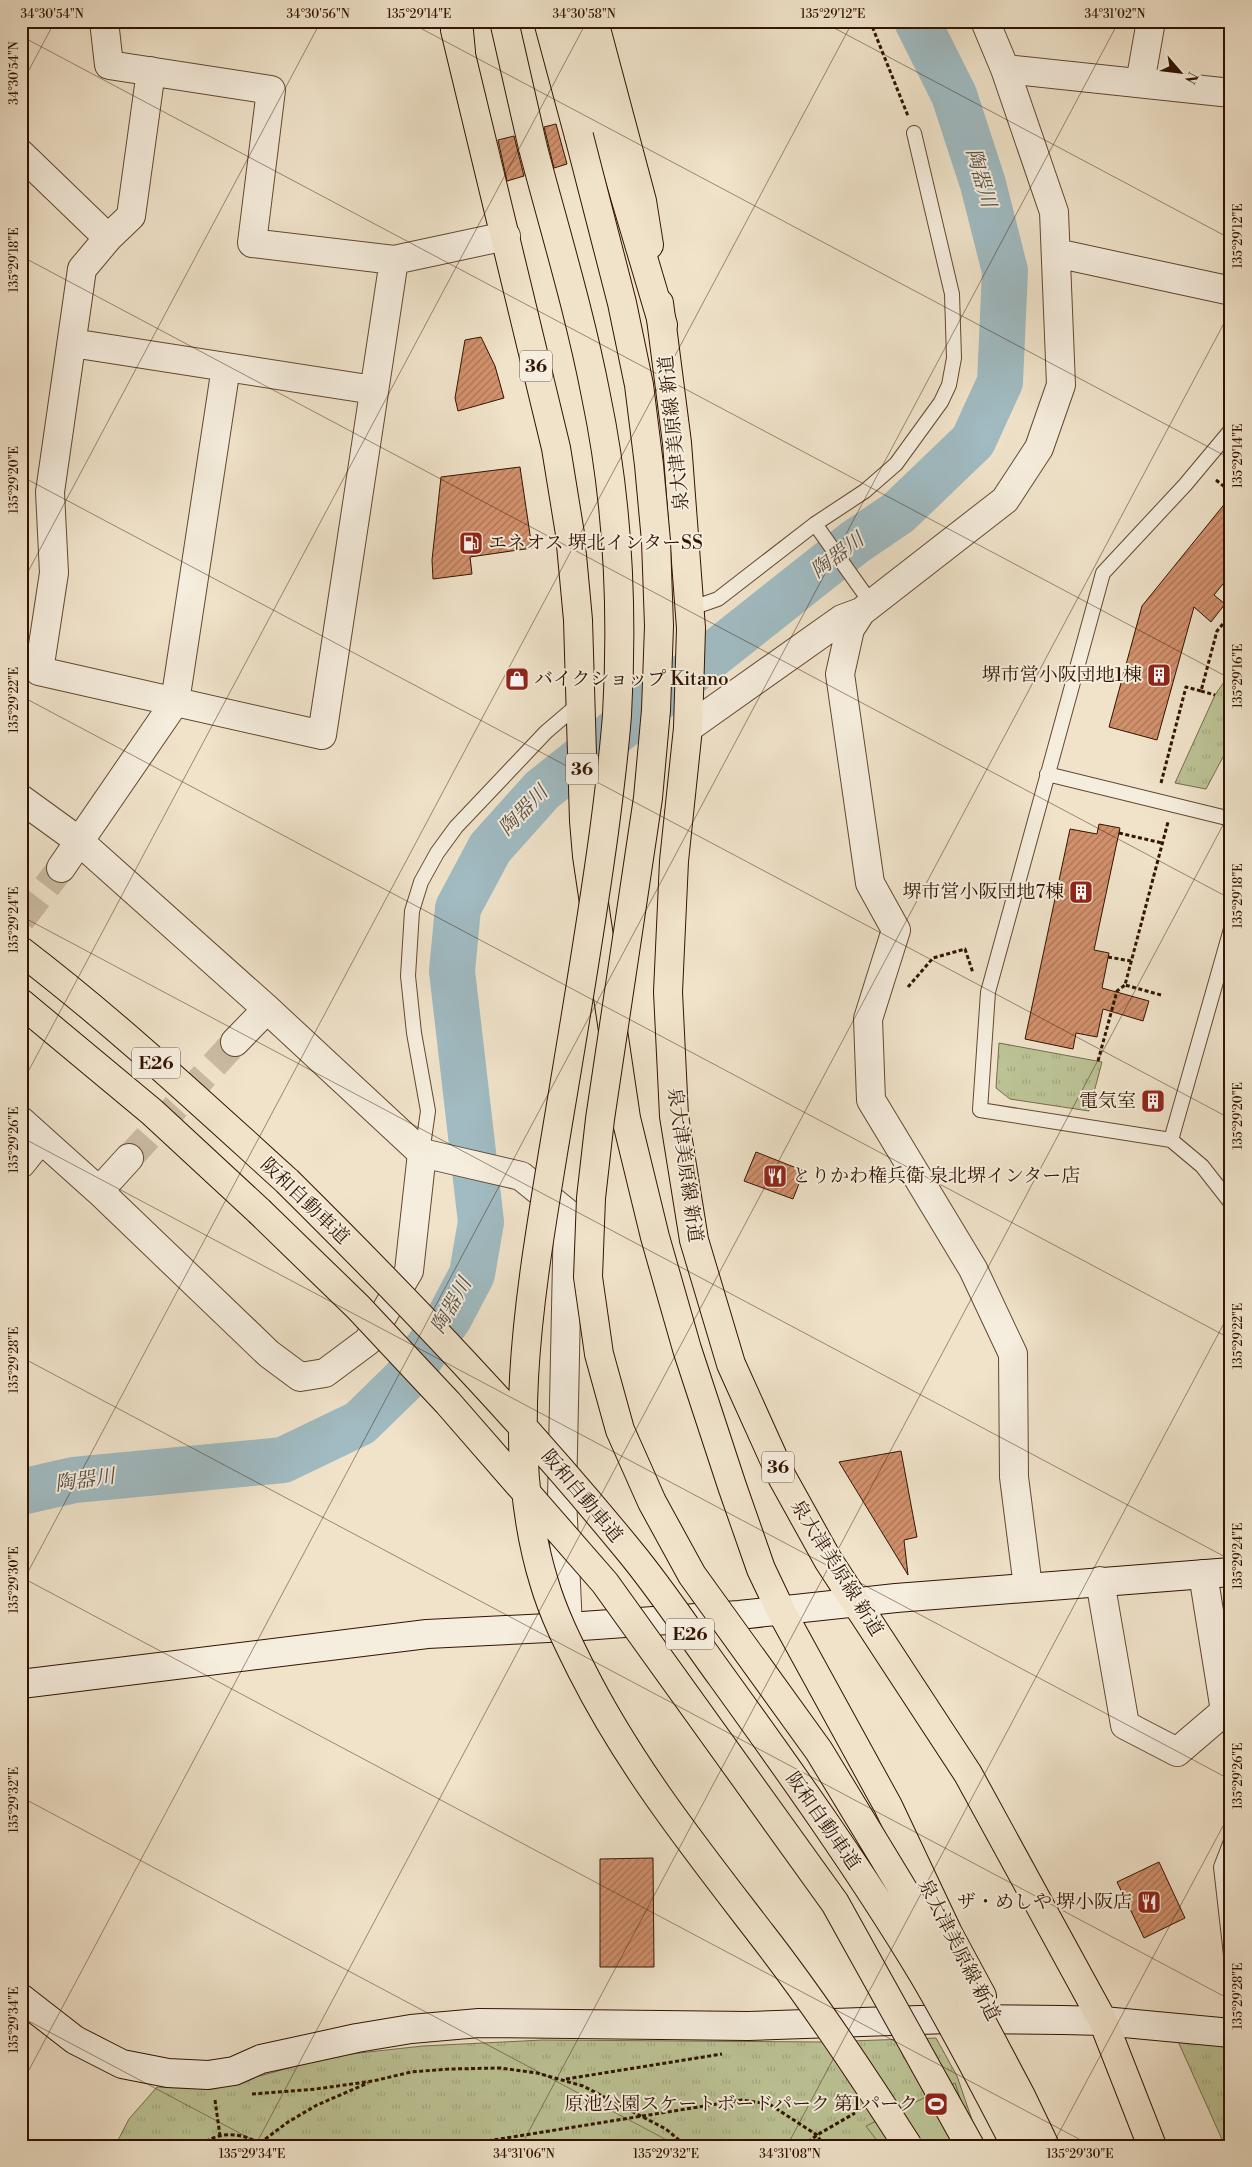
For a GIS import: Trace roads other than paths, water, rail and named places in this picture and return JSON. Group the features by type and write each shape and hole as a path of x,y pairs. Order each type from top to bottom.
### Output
{"main road":[{"name":"泉大津美原線 新道","path":"452,21 506,236 556,448 570,534 578,620 584,821 589,866 626,1118 655,1237 687,1349 762,1570 781,1610 888,1806 948,1933 1014,2058 1045,2146"},
{"path":"458,21 461,52"},
{"path":"504,21 533,148 597,398 609,473 616,544 619,632 617,718 599,866 538,1247 529,1321 524,1401 524,1466 531,1532 545,1586 570,1648 599,1704 639,1770 688,1841 766,1940 873,2091 908,2146"},
{"path":"548,21 622,303 639,385 656,542 659,626 656,720 645,818 601,1110 591,1198 588,1278 599,1354 620,1430 652,1502 692,1575 819,1751 969,1998 1045,2146"},
{"path":"572,21 662,325"},
{"name":"泉大津美原線 新道","path":"594,21 642,202 662,325 677,442 690,618 688,718 674,860 668,992 674,1116 694,1240 731,1364 782,1478 828,1560 968,1774 1103,2021 1152,2146"},
{"name":"阪和自動車道","path":"21,951 60,981 167,1072 287,1181 382,1275 550,1456 633,1556 742,1706 850,1860 923,1975 1016,2146"},
{"name":"阪和自動車道","path":"21,1003 152,1112 259,1211 358,1307 442,1396 605,1583 835,1904 970,2146"}],"street":[{"path":"104,21 109,64 271,90 252,243 394,260 506,236"},
{"path":"688,718 842,619 866,608 1005,500 1039,448 1061,385 1054,212 1005,69 985,21"},
{"path":"1140,83 1151,21"},
{"path":"1005,69 1231,93"},
{"path":"151,71 131,216 108,238 82,269 50,492 54,573 39,671 322,735 394,260"},
{"path":"21,154 108,238"},
{"path":"1056,253 1227,290 1231,286"},
{"path":"72,343 374,390"},
{"path":"60,868 175,702 226,367"},
{"path":"866,608 850,629 840,674 870,883 896,930 868,1019 871,1100 973,1269 1013,1354 1014,1478 1028,1587"},
{"path":"21,799 79,841 267,1009 422,1153 521,1176 568,1214 562,1498 568,1627"},
{"path":"235,1042 267,1009"},
{"path":"21,1121 99,1191 269,1354 300,1377 325,1373 368,1341 409,1270 422,1153"},
{"path":"21,1164 41,1139"},
{"path":"99,1191 128,1158"},
{"path":"21,1684 427,1634 568,1627 1100,1581 1231,1572"},
{"path":"1100,1581 1125,1725 1177,1752 1225,1711 1203,1574"},
{"path":"22,2004 75,2040 122,2064 168,2073 208,2075 234,2071 261,2059 357,2038 411,2029 480,2023 748,2026 948,2020 1103,2021 1231,2033"}],"lane":[{"path":"690,618 718,599 815,524 865,491 896,464 941,402 948,385 954,358 952,294 914,133"},
{"path":"1231,430 1185,484 1103,573 988,992 980,1110 1171,1140 1202,1166 1231,1204"},
{"path":"815,524 866,608"},
{"path":"422,1153 428,1111 414,1033 408,976 412,911 421,882 437,853 456,828 546,732 580,710"},
{"path":"1047,774 1231,819"},
{"path":"1171,1140 1231,929"},
{"path":"1231,1841 1222,1867 1231,1955"}],"waterway":[{"name":"陶器川","path":"21,1492 74,1480 283,1460 360,1423 405,1379 449,1318 472,1274 481,1222 452,971 458,908 490,848 542,790 855,542 898,513 973,441 1000,382 1005,271 983,184 954,95 917,21"}],"tunnel":[{"path":"21,920 61,868"},
{"path":"129,1158 235,1042"}],"place":[{"name":"エネオス 堺北インターSS","path":"471,543"},
{"name":"堺市営小阪団地1棟","path":"1159,675"},
{"name":"バイクショップ Kitano","path":"517,679"},
{"name":"堺市営小阪団地7棟","path":"1081,892"},
{"name":"電気室","path":"1153,1101"},
{"name":"とりかわ権兵衛 泉北堺インター店","path":"775,1176"},
{"name":"ザ・めしや 堺小阪店","path":"1149,1902"},
{"name":"原池公園スケートボードパーク 第1パーク","path":"936,2104"}]}
